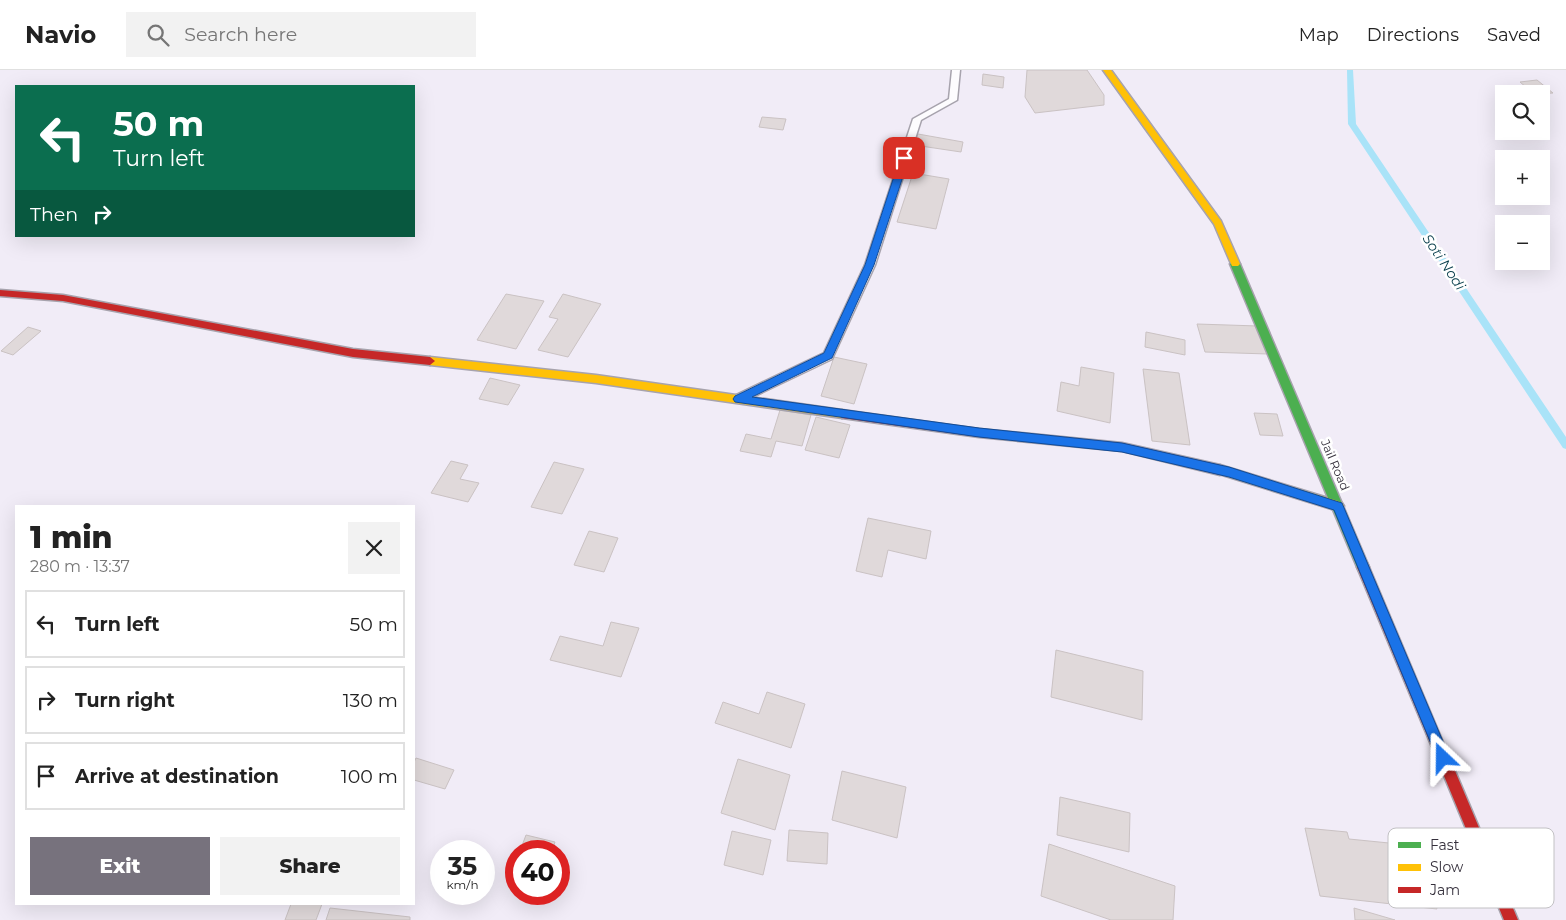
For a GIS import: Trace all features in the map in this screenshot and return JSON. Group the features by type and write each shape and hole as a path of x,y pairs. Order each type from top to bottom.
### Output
{"street":[{"name":"Jail Road","path":"1107,70 1218,223 1473,828"},
{"path":"0,293 63,298 353,353 596,379 979,432 1122,447 1229,472 1338,506"},
{"name":"Jail Road","path":"1506,908 1511,920"}],"lane":[{"path":"738,399 828,356 870,265 917,120 953,100 956,70"}],"building":[{"path":"1027,70 1087,70 1104,95 1104,105 1035,113 1025,97"},
{"path":"983,74 1004,77 1003,88 982,85"},
{"path":"1537,80 1543,85 1524,85 1520,82"},
{"path":"762,117 786,119 783,130 759,127"},
{"path":"918,134 963,142 961,152 914,145"},
{"path":"913,173 949,179 936,229 897,222"},
{"path":"506,294 544,301 516,349 477,340"},
{"path":"563,294 601,304 568,357 538,350 558,319 549,317"},
{"path":"1197,324 1258,326 1268,354 1205,352"},
{"path":"28,327 41,331 13,355 1,351"},
{"path":"1146,332 1185,340 1185,355 1145,347"},
{"path":"834,357 867,364 854,404 821,396"},
{"path":"1081,367 1114,373 1110,423 1057,411 1061,382 1079,386"},
{"path":"1143,369 1179,373 1190,445 1152,441"},
{"path":"490,378 520,385 508,405 479,399"},
{"path":"780,410 811,415 802,446 776,441 771,457 740,451 746,434 771,439"},
{"path":"1254,413 1277,414 1283,436 1260,435"},
{"path":"816,417 850,425 839,458 805,450"},
{"path":"451,461 468,465 460,479 479,483 468,502 431,493"},
{"path":"554,462 584,469 562,514 531,507"},
{"path":"868,518 931,531 926,559 888,550 882,577 856,571"},
{"path":"589,531 618,538 604,572 574,565"},
{"path":"611,622 639,628 621,677 550,660 560,636 603,646"},
{"path":"1056,650 1143,671 1142,720 1051,697"},
{"path":"767,692 805,704 791,748 715,723 723,702 759,714"},
{"path":"416,758 454,770 445,789 415,780"},
{"path":"738,759 790,775 775,830 721,813"},
{"path":"842,771 906,787 897,838 832,820"},
{"path":"1060,797 1130,813 1129,852 1057,835"},
{"path":"1305,828 1347,832 1349,839 1388,843 1388,904 1320,896"},
{"path":"789,830 828,833 827,864 787,861"},
{"path":"732,831 771,840 763,875 724,865"},
{"path":"526,835 547,840 524,840"},
{"path":"1049,844 1175,886 1173,920 1111,920 1041,896"},
{"path":"291,905 322,905 316,920 285,920"},
{"path":"330,908 410,917 410,920 326,920"},
{"path":"1354,908 1395,920 1355,920"}],"waterway":[{"name":"Soti Nodi","path":"1350,70 1352,124 1566,445"}],"traffic: fast":[{"path":"1235,264 1363,567"}],"traffic: slow":[{"path":"1107,70 1218,223 1235,264"},
{"path":"430,361 596,379 842,414"},
{"path":"1220,470 1338,506"}],"traffic: jam":[{"path":"0,293 63,298 353,353 430,361"},
{"path":"842,414 979,433 1122,447 1220,470"},
{"path":"1363,567 1472,828"},
{"path":"1506,908 1511,920"}],"route":[{"path":"904,158 870,265 828,356 738,399 979,432 1122,447 1229,472 1338,506 1443,758"}]}
